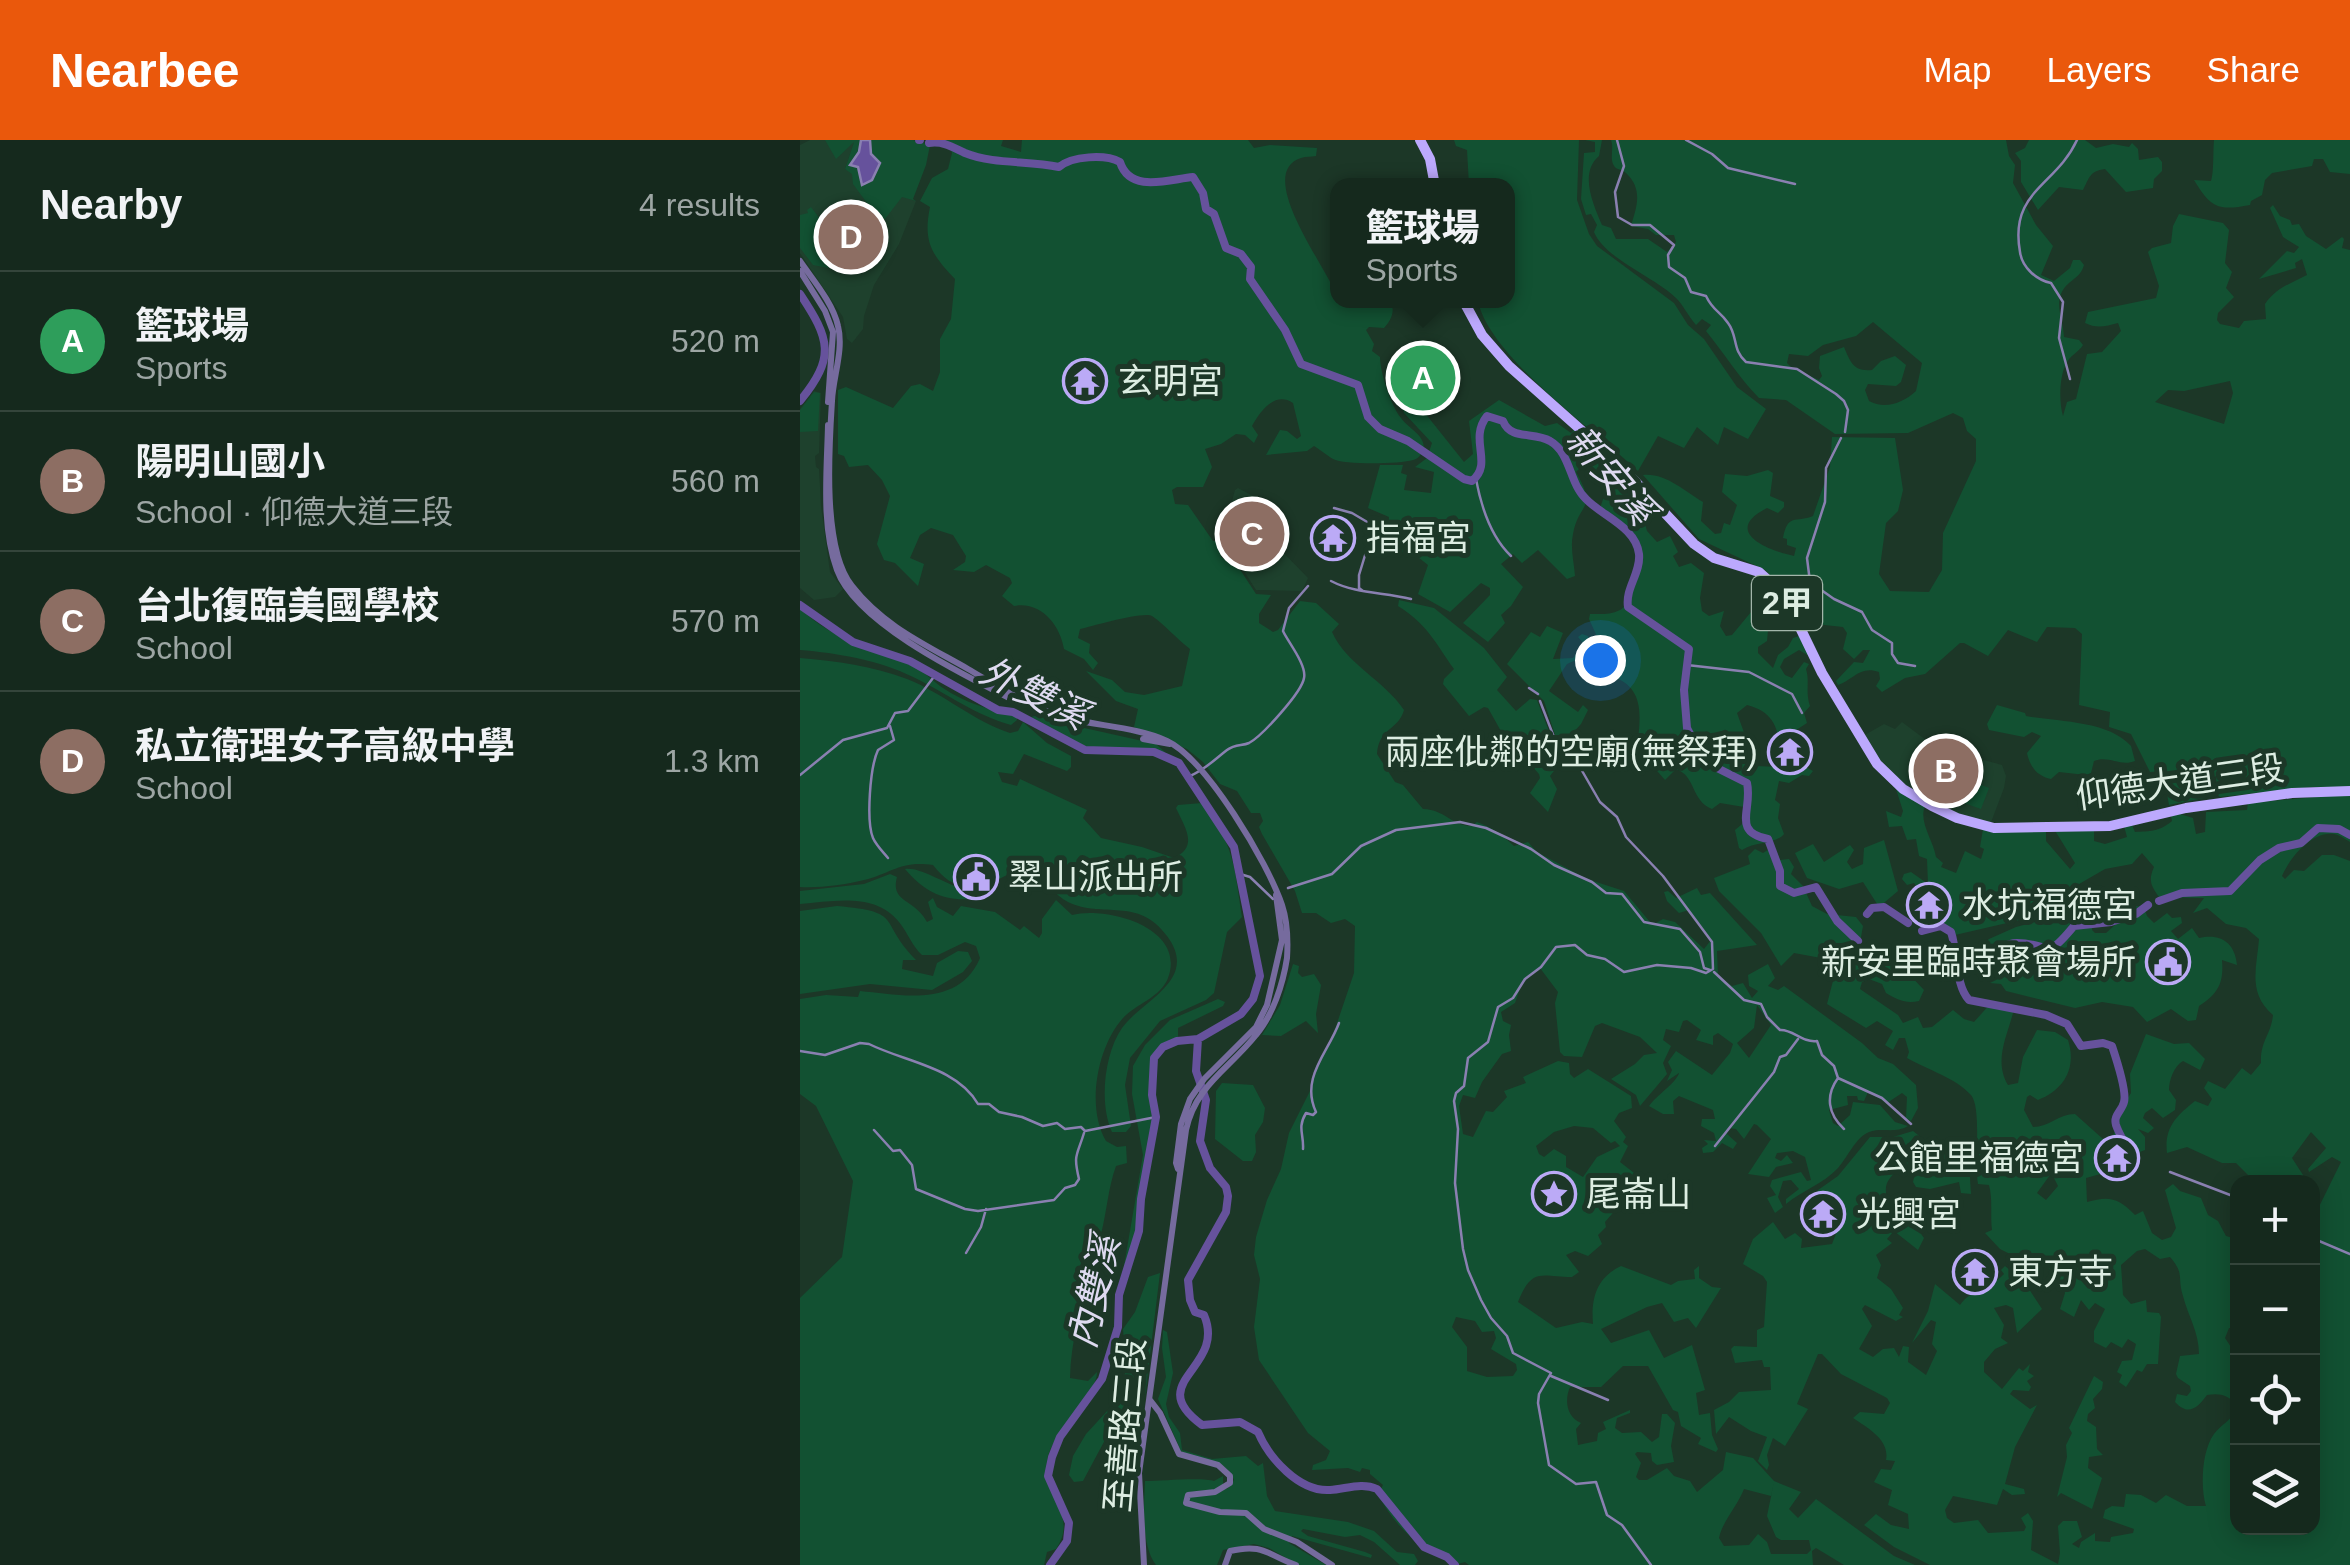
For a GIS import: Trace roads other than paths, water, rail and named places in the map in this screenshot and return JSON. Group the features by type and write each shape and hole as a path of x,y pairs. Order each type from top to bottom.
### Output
{"main road":[{"path":"1420,140 1430,159 1433,178"},
{"name":"仰德大道三段","path":"1468,308 1482,335 1509,366 1638,484 1694,544 1714,558 1759,572 1769,580 1792,611 1822,673 1877,764 1904,789 1956,818 1994,828 2110,826 2186,808 2292,793 2350,791"}],"street":[{"path":"800,260 838,325 840,339 832,401 832,498 839,562 850,584 896,629 1029,704 1171,744"},
{"path":"800,271 825,310 833,332 827,504 835,567 849,590 898,636 1027,707 1064,721 1171,744"},
{"name":"至善路三段","path":"1144,1565 1140,1472 1178,1170 1189,1114 1206,1081 1254,1038 1270,1014 1286,959 1280,907 1258,856 1209,777 1190,756 1171,744"},
{"path":"1149,1399 1180,1454 1218,1465 1230,1476 1226,1488 1188,1495 1186,1503 1220,1512 1246,1512 1264,1530 1296,1542 1332,1565"},
{"path":"1225,1565 1230,1552 1248,1547 1265,1550 1296,1565"}],"waterway":[{"path":"1617,140 1624,166 1615,192 1618,217 1632,225 1650,225 1674,245 1668,255 1669,267 1685,278 1691,292 1706,296 1725,319 1746,362 1797,369 1844,401 1848,410 1845,432"},
{"path":"1686,140 1728,168 1795,184"},
{"path":"2070,379 2059,338 2063,302 2051,283 2027,268 2018,232 2028,202 2077,140"},
{"name":"新安溪","path":"929,143 988,159 1059,167 1080,158 1106,158 1120,162 1125,172 1141,181 1193,177 1203,193 1206,209 1214,214 1226,248 1241,254 1251,267 1250,279 1285,330 1301,364 1358,385 1368,417 1380,429 1408,441 1472,481 1481,467 1480,434 1487,416 1503,421 1511,431 1544,438 1557,446 1580,492 1625,529 1637,545 1638,568 1628,607 1689,649 1684,690 1687,728 1705,762 1747,783 1747,825 1757,836 1768,839 1780,871 1780,886 1794,893 1816,887 1837,921 1858,941"},
{"name":"外雙溪","path":"800,294 818,324 825,348 819,372 800,401"},
{"path":"1841,438 1826,468 1825,502 1807,558 1810,582 1862,612 1872,630 1892,643 1892,654 1898,663 1915,666"},
{"path":"1476,479 1488,520 1511,556"},
{"path":"1334,508 1374,526 1359,575 1359,588 1363,591"},
{"path":"1331,581 1360,591 1411,599"},
{"path":"1190,776 1230,748 1255,739 1302,685 1300,660 1283,631 1289,608 1308,586"},
{"name":"外雙溪","path":"800,605 853,642 910,661 998,710 1013,712 1085,750 1154,752 1179,763 1234,847 1260,976 1253,999 1241,1014 1198,1039 1163,1047 1154,1058 1152,1095 1156,1117 1139,1231 1119,1295 1118,1327 1102,1379 1060,1437 1052,1457 1048,1476 1069,1523 1067,1541 1050,1565"},
{"path":"1687,665 1749,672 1792,694 1802,713"},
{"path":"800,775 843,740 887,728 895,713 908,711 936,674"},
{"path":"1529,688 1538,694"},
{"path":"1540,701 1557,745 1581,769 1600,802 1617,817 1626,837 1663,876 1712,942 1713,969 1706,973 1657,965 1624,972 1575,945 1556,947 1541,967 1525,979 1513,998 1498,1007 1488,1042 1468,1058 1464,1086 1454,1101 1458,1129 1455,1183 1463,1249 1481,1300 1507,1336 1513,1353 1551,1373 1538,1403 1549,1465 1576,1484 1596,1482 1607,1515 1622,1525 1651,1565"},
{"path":"888,858 873,838 869,807 878,750 894,740 890,726"},
{"path":"1288,888 1332,874 1361,846 1396,830 1460,822 1486,828 1531,849 1606,893 1622,894 1644,922 1680,929 1700,952 1704,968 1710,970"},
{"path":"2159,901 2182,893 2230,891 2260,860 2279,848 2301,843 2318,828 2339,829 2350,835"},
{"path":"1240,874 1250,877 1273,899"},
{"path":"1958,955 1979,961 2012,944 2053,947 2074,926 2111,922 2136,914 2148,905"},
{"path":"1867,914 1872,908 1884,907 1908,923"},
{"path":"1922,931 1941,926 1951,932 1961,986 1969,1000 2046,1015 2067,1024 2081,1046 2112,1046 2125,1097 2115,1122 2128,1156"},
{"path":"1714,972 1744,1000 1761,1004 1780,1030 1817,1041 1838,1078 1831,1091 1830,1105 1844,1129"},
{"path":"1303,1149 1303,1118 1306,1113 1316,1112 1313,1077 1339,1023"},
{"path":"1198,1039 1196,1071 1206,1100 1200,1141 1210,1168 1226,1187 1228,1196 1226,1212 1188,1280 1190,1300 1195,1312 1204,1315 1208,1333 1205,1349 1182,1385 1180,1397 1186,1410 1202,1425 1240,1422 1258,1432 1286,1472 1307,1485 1330,1490 1360,1486 1377,1489 1424,1547 1455,1565"},
{"path":"1715,1146 1774,1072 1780,1057 1798,1039"},
{"path":"800,1051 825,1055 860,1043 869,1044 944,1074 969,1092 978,1104 989,1104 999,1112 1043,1126 1057,1123 1065,1129 1081,1127 1085,1131 1156,1117"},
{"path":"1838,1078 1882,1098 1911,1124"},
{"path":"874,1130 912,1165 916,1189 978,1211 1054,1200 1065,1188 1075,1185 1079,1179 1077,1155 1084,1133"},
{"path":"2170,1172 2230,1195"},
{"path":"966,1253 986,1209"},
{"path":"2320,1241 2350,1254"},
{"path":"1551,1376 1608,1400"}],"place":[{"name":"私立衛理女子高級中學","path":"851,237"},
{"name":"籃球場","path":"1423,378"},
{"name":"玄明宮","path":"1085,381"},
{"name":"台北復臨美國學校","path":"1252,534"},
{"name":"指福宮","path":"1333,538"},
{"name":"兩座仳鄰的空廟(無祭拜)","path":"1790,752"},
{"name":"陽明山國小","path":"1946,771"},
{"name":"翠山派出所","path":"976,877"},
{"name":"水坑福德宮","path":"1929,905"},
{"name":"新安里臨時聚會場所","path":"2168,962"},
{"name":"公館里福德宮","path":"2117,1158"},
{"name":"尾崙山","path":"1554,1194"},
{"name":"光興宮","path":"1823,1214"},
{"name":"東方寺","path":"1975,1272"}],"water label":[{"name":"內雙溪","path":"1094,1292"}]}
